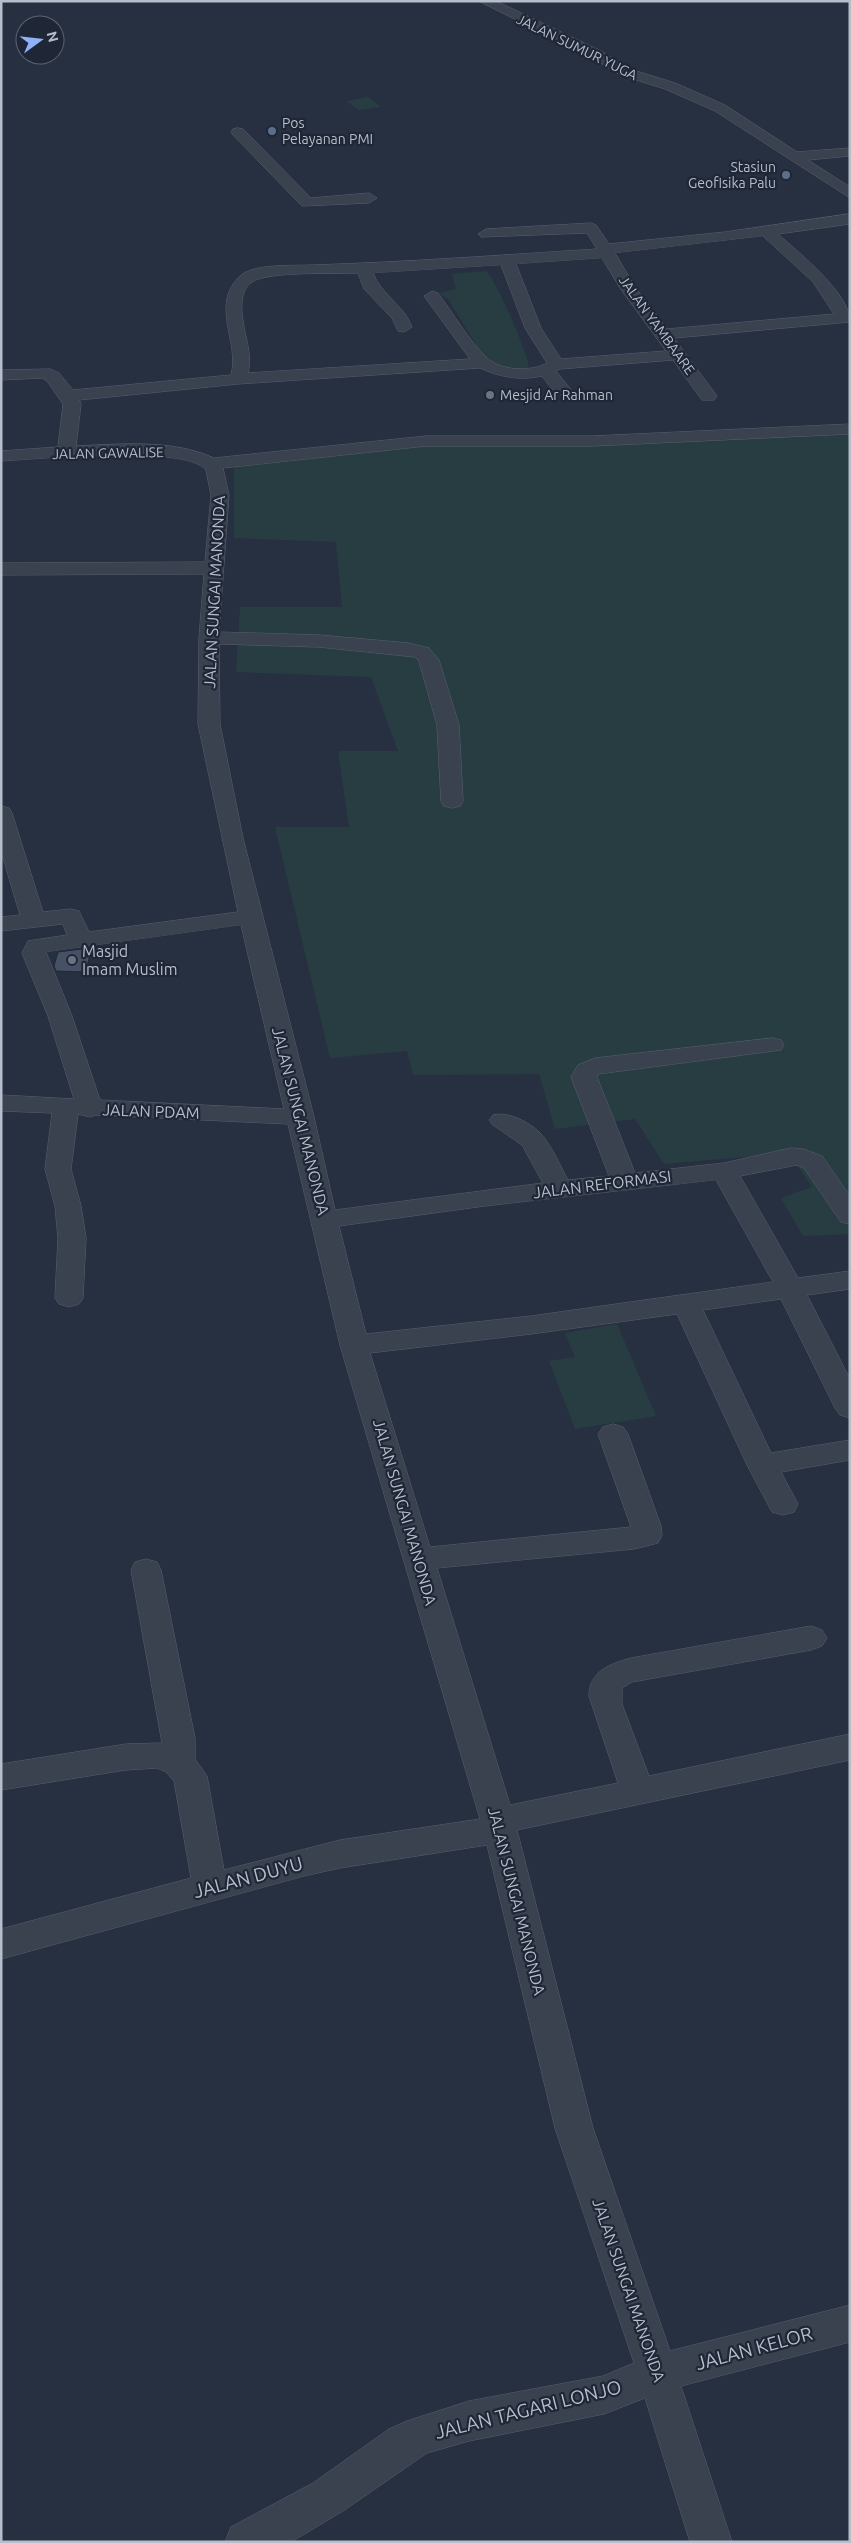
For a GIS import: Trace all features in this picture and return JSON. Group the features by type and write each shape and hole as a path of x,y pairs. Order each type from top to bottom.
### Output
{"street":[{"name":"JALAN SUMUR YUGA","path":"485,1 596,54 625,72 670,86 720,108 850,194"},
{"path":"238,132 307,203 369,198"},
{"path":"793,157 850,152"},
{"path":"238,379 242,365 234,318 234,295 245,278 263,272 507,261 766,231 850,218"},
{"name":"JALAN YAMBAARE","path":"486,234 592,228 628,288 708,396"},
{"path":"766,231 819,279 848,318"},
{"path":"507,261 533,328 563,391"},
{"path":"364,268 370,286 402,321 422,314 444,312"},
{"path":"432,296 482,363 496,370 534,373 552,368 678,355"},
{"path":"663,334 848,318"},
{"path":"68,396 238,379 482,363"},
{"path":"1,375 44,373 53,378 72,404 66,452"},
{"path":"212,464 426,441 592,441 850,429"},
{"name":"JALAN GAWALISE","path":"1,456 66,452 159,451 188,453 212,464"},
{"name":"JALAN SUNGAI MANONDA","path":"212,464 217,474 220,495 209,638 209,724 232,838 301,1117 354,1345 499,1825 574,2128 657,2373 711,2542"},
{"path":"1,569 214,568"},
{"path":"209,638 319,641 422,652 429,660 448,725 452,801"},
{"path":"1,813 33,919"},
{"path":"1,924 71,916 81,940"},
{"path":"69,1298 72,1238 68,1206 58,1169 78,1108 60,1016 34,951 36,946 251,917"},
{"path":"624,1182 584,1077 586,1070 595,1066 772,1045"},
{"name":"JALAN PDAM","path":"1,1103 301,1117"},
{"path":"502,1120 532,1140 560,1189"},
{"name":"JALAN REFORMASI","path":"324,1220 560,1189 724,1171 790,1156 807,1158 820,1170 850,1216"},
{"path":"724,1171 790,1288 850,1408"},
{"path":"354,1345 531,1325 850,1280"},
{"path":"686,1303 762,1465 783,1504"},
{"path":"418,1559 634,1538 647,1535 646,1526 612,1434"},
{"path":"762,1465 850,1450"},
{"path":"146,1570 174,1708 179,1742 178,1763"},
{"path":"638,1792 606,1704 604,1691 611,1677 631,1670 811,1638"},
{"name":"JALAN DUYU","path":"1,1944 210,1886 340,1854 499,1825 638,1792 850,1746"},
{"path":"1,1777 140,1756 160,1755 178,1763 190,1776 210,1886"},
{"name":"JALAN KELOR","path":"657,2373 850,2322"},
{"name":"JALAN TAGARI LONJO","path":"246,2542 273,2529 328,2497 404,2443 422,2435 469,2421 604,2395 657,2373"}],"green space":[{"path":"368,97 381,107 359,110 346,101"},
{"path":"486,271 497,288 511,318 524,349 529,369 494,366 482,354 448,299 439,293 456,289 452,274"},
{"path":"850,434 850,1234 803,1236 781,1198 812,1187 789,1153 664,1164 635,1119 555,1129 539,1074 413,1075 407,1051 330,1058 275,827 349,827 338,751 398,751 371,677 236,672 240,607 342,607 336,542 234,538 234,467 423,445 622,445 696,439"},
{"path":"617,1324 656,1416 575,1429 549,1361 575,1357 565,1333"}],"building":[{"name":"Masjid Imam Muslim","path":"91,949 86,972 56,971 54,966 58,952"}],"place":[{"name":"Pos Pelayanan PMI","path":"272,131"},
{"name":"Stasiun Geofisika Palu","path":"786,175"},
{"name":"Mesjid Ar Rahman","path":"490,395"},
{"name":"Masjid Imam Muslim","path":"72,960"}]}
